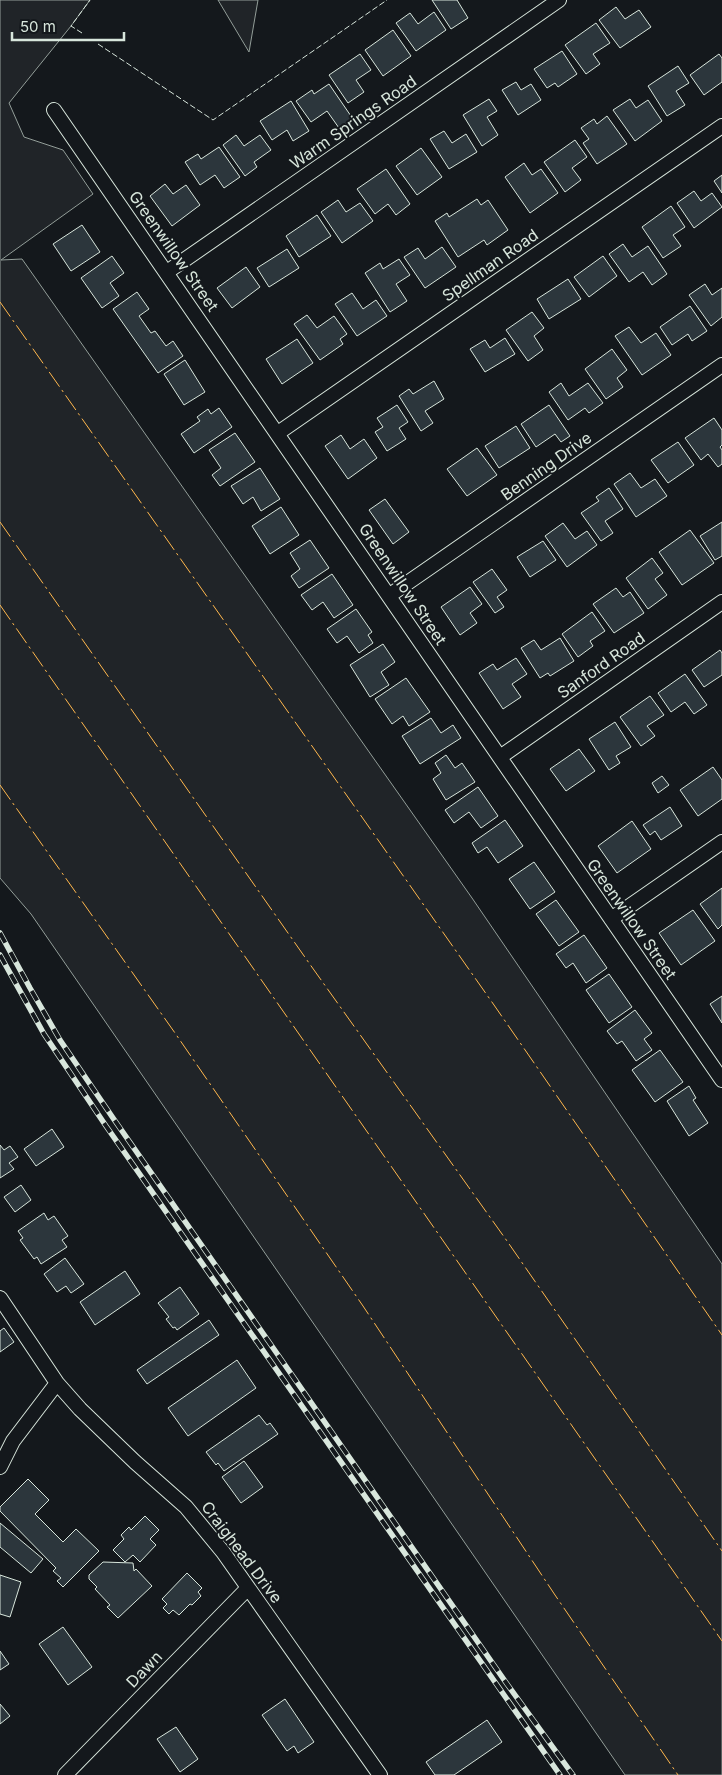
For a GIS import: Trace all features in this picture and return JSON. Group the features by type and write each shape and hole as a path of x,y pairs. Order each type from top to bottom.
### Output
{"street":[{"name":"Warm Springs Road","path":"167,272 559,0"},
{"name":"Greenwillow Street","path":"54,110 390,595 722,1080"},
{"name":"Spellman Road","path":"278,433 722,126"},
{"name":"Benning Drive","path":"390,595 722,365"},
{"name":"Sanford Road","path":"500,757 722,602"},
{"path":"611,919 722,842"},
{"name":"Craighead Drive","path":"0,1298 57,1384 135,1462 186,1506 223,1552 380,1775"},
{"path":"0,1467 13,1441 57,1384"},
{"name":"Dawn","path":"65,1775 248,1588"}],"shaded area":[{"path":"0,0 90,0 9,103 24,137 63,150 93,194 1,260 22,259 472,898 722,1264 722,1775 625,1775 31,914 0,878"},
{"path":"218,0 258,0 249,52"}],"building":[{"path":"432,0 457,0 468,18 451,29"},
{"path":"616,7 625,19 639,10 651,27 620,48 599,20"},
{"path":"434,12 446,30 416,51 396,23 410,13 418,24"},
{"path":"596,23 610,43 593,54 600,64 586,74 565,45"},
{"path":"393,30 411,56 383,76 365,50"},
{"path":"562,51 577,74 558,87 555,83 547,88 534,69"},
{"path":"360,54 371,70 356,80 364,92 348,103 329,75"},
{"path":"719,54 722,58 722,82 704,95 690,75"},
{"path":"678,66 689,83 676,91 685,105 667,116 648,86"},
{"path":"516,82 521,90 531,84 541,100 518,115 502,90"},
{"path":"329,84 353,119 339,128 327,111 311,122 296,101 312,90 314,94"},
{"path":"489,99 497,111 487,117 498,135 482,146 463,115"},
{"path":"630,99 636,108 648,100 662,121 635,141 613,110"},
{"path":"291,101 309,131 293,141 287,130 272,140 260,121"},
{"path":"607,116 627,144 597,164 583,143 589,139 581,128 594,119 597,124"},
{"path":"444,131 452,143 466,134 477,152 449,169 430,139"},
{"path":"236,135 244,146 260,135 271,150 254,162 257,167 245,176 223,145"},
{"path":"575,140 587,157 572,168 581,180 565,192 544,162"},
{"path":"219,147 240,177 224,188 215,175 200,185 185,162 198,154 201,159"},
{"path":"421,148 442,177 417,195 396,166"},
{"path":"524,163 532,175 541,169 558,193 530,213 505,177"},
{"path":"386,169 410,204 396,215 388,204 375,214 357,189"},
{"path":"722,175 722,193 714,181"},
{"path":"165,184 173,194 186,185 200,205 172,226 150,196"},
{"path":"694,191 701,201 712,193 722,207 694,228 677,203"},
{"path":"477,199 481,205 488,200 508,230 487,245 484,240 458,257 435,221 447,213 449,217"},
{"path":"338,200 346,212 360,203 373,221 342,243 321,212"},
{"path":"671,206 685,227 673,235 681,246 663,258 642,227"},
{"path":"317,215 331,236 299,257 286,236"},
{"path":"82,225 100,252 71,271 53,244"},
{"path":"623,244 632,257 648,246 667,274 652,285 643,272 629,282 609,254"},
{"path":"442,247 456,267 425,288 404,257 418,248 425,259"},
{"path":"287,249 299,268 269,287 257,268"},
{"path":"112,256 124,273 110,283 119,296 102,308 81,278"},
{"path":"603,256 617,276 589,297 574,277"},
{"path":"399,259 410,275 396,284 407,301 390,312 365,273 380,263 383,269"},
{"path":"246,267 260,287 232,308 217,288"},
{"path":"568,279 581,299 549,319 537,299"},
{"path":"705,284 712,295 722,288 722,317 711,326 689,295"},
{"path":"137,292 149,309 139,316 151,333 155,331 166,346 173,341 183,356 158,373 113,309"},
{"path":"352,293 363,309 376,300 387,316 357,336 335,304"},
{"path":"690,306 707,331 692,341 688,334 672,345 660,327"},
{"path":"532,312 544,328 534,336 543,350 528,361 506,330"},
{"path":"307,315 317,328 334,316 347,334 340,339 343,344 320,360 294,324"},
{"path":"629,327 641,343 656,333 671,355 642,375 615,336"},
{"path":"505,338 515,354 485,372 470,349 485,340 490,348"},
{"path":"297,339 313,363 282,384 266,359"},
{"path":"612,349 627,370 617,378 623,387 606,399 585,369"},
{"path":"185,360 205,392 184,405 164,374"},
{"path":"434,381 444,399 425,411 433,423 421,431 399,396 409,389 413,394"},
{"path":"561,383 569,396 588,383 603,403 589,413 585,408 568,420 549,392"},
{"path":"397,405 408,422 399,428 406,439 387,451 375,432 383,427 377,418"},
{"path":"549,405 570,436 561,442 555,434 536,447 521,424"},
{"path":"219,408 232,427 194,453 181,434 200,421 197,417 208,409 211,414"},
{"path":"714,418 722,430 722,445 720,447 722,450 722,464 718,467 708,454 701,460 685,438"},
{"path":"516,426 530,448 499,468 485,446"},
{"path":"235,433 255,462 220,486 212,475 221,468 209,450"},
{"path":"341,435 350,449 364,439 377,458 348,479 325,446"},
{"path":"678,442 694,465 668,483 651,460"},
{"path":"477,448 497,475 467,496 447,469"},
{"path":"260,468 280,499 261,511 253,497 243,504 231,486"},
{"path":"630,473 641,488 655,479 667,496 636,517 614,484"},
{"path":"609,488 623,509 605,521 613,533 601,541 581,513 599,501 596,497"},
{"path":"385,499 409,532 393,544 369,510"},
{"path":"281,507 299,535 270,554 252,526"},
{"path":"722,522 722,556 715,560 700,536"},
{"path":"563,523 575,539 587,531 597,545 567,567 545,536"},
{"path":"690,530 714,563 682,585 659,552"},
{"path":"310,540 329,568 299,588 291,576 300,569 290,553"},
{"path":"543,541 556,560 530,577 517,557"},
{"path":"652,558 663,573 655,579 667,595 648,609 626,578"},
{"path":"492,569 507,590 497,597 504,607 495,613 473,582"},
{"path":"332,574 353,605 334,618 323,602 312,610 301,595"},
{"path":"470,587 482,604 470,613 477,623 460,635 441,607"},
{"path":"616,588 623,597 630,592 644,613 614,633 593,604"},
{"path":"356,609 372,632 368,635 373,643 359,653 347,636 337,643 327,629"},
{"path":"592,612 605,631 590,641 593,646 578,657 562,634"},
{"path":"560,638 574,661 550,676 548,673 540,678 521,648 534,640 541,650"},
{"path":"383,644 395,662 381,672 389,685 370,697 350,665"},
{"path":"720,650 722,653 722,675 704,687 692,670"},
{"path":"516,658 527,674 512,684 521,697 503,709 479,673 493,664 497,670"},
{"path":"685,674 707,705 694,714 685,702 671,712 658,693"},
{"path":"406,678 430,712 409,726 403,716 392,724 375,699"},
{"path":"650,696 664,715 647,726 655,736 641,746 620,717"},
{"path":"431,718 441,733 453,725 461,738 420,764 402,736"},
{"path":"615,722 631,747 616,756 620,763 609,770 589,739"},
{"path":"579,749 595,771 566,791 550,769"},
{"path":"446,755 455,768 462,763 475,782 446,800 433,779 441,773 435,763"},
{"path":"713,767 722,780 722,799 698,816 680,790"},
{"path":"662,776 669,785 658,793 652,783"},
{"path":"478,787 498,816 481,828 469,812 454,823 445,810"},
{"path":"670,807 682,826 661,840 655,831 650,835 643,825"},
{"path":"505,820 523,846 498,863 487,847 478,853 472,843"},
{"path":"632,821 651,849 617,873 598,846"},
{"path":"534,862 555,892 530,909 509,879"},
{"path":"722,888 722,925 718,929 700,904"},
{"path":"556,900 579,932 559,946 536,914"},
{"path":"693,910 715,941 681,965 659,933"},
{"path":"584,935 607,968 586,983 573,963 566,968 556,954"},
{"path":"609,974 632,1007 609,1023 586,990"},
{"path":"722,996 722,1023 710,1004"},
{"path":"635,1010 652,1033 644,1039 652,1050 636,1061 622,1041 617,1044 607,1031"},
{"path":"660,1050 683,1082 655,1102 632,1070"},
{"path":"689,1086 696,1098 693,1100 708,1123 689,1136 667,1101"},
{"path":"52,1129 64,1147 36,1166 24,1149"},
{"path":"0,1145 4,1150 10,1146 18,1157 9,1163 14,1169 0,1178"},
{"path":"21,1185 31,1200 15,1212 4,1197"},
{"path":"44,1213 48,1220 54,1216 68,1236 62,1240 67,1247 41,1264 37,1257 34,1259 20,1240 23,1238 18,1231"},
{"path":"65,1258 84,1284 71,1293 66,1286 57,1292 44,1274"},
{"path":"125,1271 140,1294 95,1325 80,1302"},
{"path":"180,1287 199,1314 177,1330 166,1319 169,1317 158,1303"},
{"path":"209,1320 219,1335 147,1384 137,1370"},
{"path":"4,1328 14,1342 0,1352 0,1331"},
{"path":"237,1360 256,1388 188,1436 168,1408"},
{"path":"259,1415 267,1425 270,1423 278,1434 224,1471 218,1463 216,1465 206,1452"},
{"path":"244,1461 263,1487 241,1503 222,1477"},
{"path":"28,1479 49,1500 35,1514 63,1542 76,1529 99,1551 63,1587 57,1581 61,1578 53,1571 56,1568 0,1511 0,1507"},
{"path":"145,1516 159,1530 150,1539 156,1545 140,1562 133,1555 125,1562 113,1550 124,1539 121,1535 129,1527 131,1530"},
{"path":"0,1523 43,1559 31,1573 0,1547"},
{"path":"103,1562 133,1563 134,1571 136,1569 152,1586 118,1618 107,1607 110,1605 95,1589 97,1587 89,1579 89,1575"},
{"path":"187,1573 202,1588 198,1592 201,1596 179,1615 173,1610 169,1614 163,1608 167,1604 162,1599"},
{"path":"0,1575 21,1582 10,1617 0,1614"},
{"path":"63,1627 92,1667 68,1685 39,1644"},
{"path":"0,1651 9,1664 0,1670"},
{"path":"285,1699 314,1742 298,1753 294,1746 287,1751 262,1715"},
{"path":"0,1704 10,1716 0,1724"},
{"path":"487,1720 502,1742 454,1775 435,1775 426,1762"},
{"path":"176,1727 198,1759 180,1772 157,1739"}],"railway":[{"path":"0,933 60,1040 113,1118 507,1684 573,1775"},
{"path":"0,955 44,1034 106,1126 560,1775"}],"fence":[{"path":"82,33 71,26 90,0"},
{"path":"98,44 213,120 387,0"}],"power":[{"path":"0,302 494,1005 722,1335"},
{"path":"0,522 309,963 507,1241 722,1551"},
{"path":"0,605 722,1641"},
{"path":"0,785 175,1033 363,1306 555,1595 678,1775"}]}
